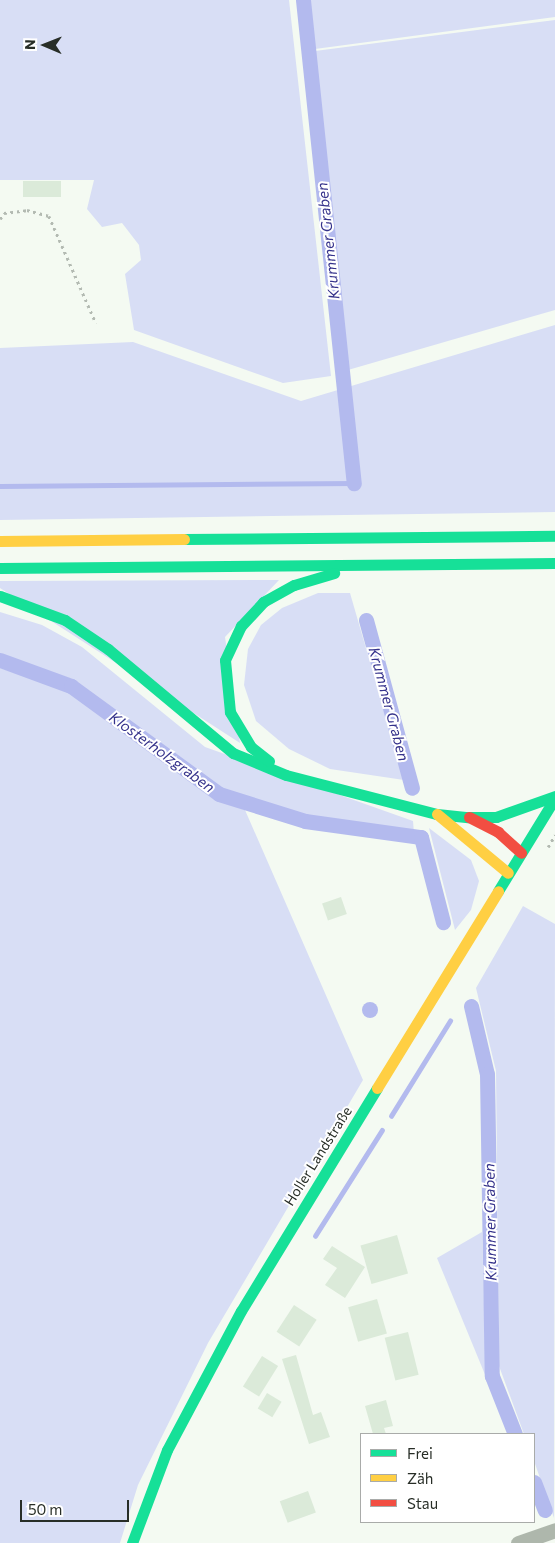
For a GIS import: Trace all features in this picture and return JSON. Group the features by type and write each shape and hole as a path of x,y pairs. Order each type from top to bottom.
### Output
{"main road":[{"path":"0,541 555,536"},
{"path":"286,775 251,747 230,712 225,660 241,626 263,602 294,585 356,564"},
{"path":"0,568 555,564"},
{"path":"0,596 65,620 108,649 233,753 286,775 437,814 468,817 496,817 555,797"},
{"name":"Holler Landstraße","path":"132,1543 167,1450 241,1311 555,797"},
{"path":"437,814 508,873"},
{"path":"468,817 498,832 521,853"}],"street":[{"path":"518,1543 555,1530"}],"path":[{"path":"0,219 4,212 27,210 49,216 96,323"}],"shaded area":[{"path":"0,0 289,0 331,376 283,383 134,330 125,274 141,260 139,245 122,223 102,227 87,209 94,180 0,180"},
{"path":"309,0 555,0 555,17 315,49"},
{"path":"555,20 555,310 348,370 315,51"},
{"path":"555,325 555,512 0,520 0,348 133,342 301,401"},
{"path":"279,580 225,637 240,743 0,588 0,581"},
{"path":"318,593 350,593 404,780 330,769 289,749 256,721 244,685 248,649 261,625 282,608"},
{"path":"0,612 42,625 82,647 205,747 413,821 414,833 306,816 220,788 72,679 0,655"},
{"path":"0,668 70,691 212,798 245,810 363,1080 208,1343 138,1485 120,1543 0,1543"},
{"path":"429,828 471,860 479,881 471,910 455,930"},
{"path":"523,906 555,924 554,1518 535,1464 535,1433 524,1433 499,1366 496,1071 476,988"},
{"path":"482,1232 486,1377 437,1258"}],"water":[{"path":"367,1002 373,1002 378,1007 376,1016 367,1018 362,1013 362,1007"}],"building":[{"path":"23,181 61,181 61,197 23,197"},
{"path":"341,897 347,914 328,921 322,904"},
{"path":"397,1235 408,1273 371,1284 360,1245"},
{"path":"332,1246 365,1267 345,1298 325,1285 337,1268 323,1259"},
{"path":"377,1299 387,1334 358,1342 348,1307"},
{"path":"294,1305 317,1320 299,1347 277,1332"},
{"path":"408,1332 419,1375 395,1380 385,1338"},
{"path":"296,1355 313,1415 321,1412 330,1437 309,1444 282,1359"},
{"path":"262,1356 278,1366 259,1397 243,1387"},
{"path":"267,1393 282,1402 272,1417 258,1408"},
{"path":"386,1400 393,1426 384,1428 386,1433 373,1433 365,1406"},
{"path":"308,1491 316,1513 288,1523 280,1501"}],"waterway":[{"name":"Krummer Graben","path":"303,0 354,483"},
{"path":"0,486 354,483"},
{"name":"Krummer Graben","path":"366,620 412,788"},
{"name":"Klosterholzgraben","path":"0,660 71,686 219,794 305,821 421,837 443,922"},
{"name":"Krummer Graben","path":"471,1006 487,1074 492,1376 515,1433"},
{"path":"391,1116 450,1021"},
{"path":"315,1236 382,1130"},
{"name":"Krummer Graben","path":"535,1485 545,1510"}],"traffic: fast":[{"path":"184,539 555,536"},
{"path":"0,568 555,563"},
{"path":"269,761 251,747 230,712 225,660 241,626 263,602 294,585 334,573"},
{"path":"0,596 65,620 108,649 233,753 286,775 437,814 468,817 496,817 555,796"},
{"path":"498,891 555,798"},
{"path":"132,1543 167,1450 241,1311 377,1088"}],"traffic: slow":[{"path":"0,541 184,539"},
{"path":"437,814 508,873"},
{"path":"377,1088 498,891"}],"traffic: jam":[{"path":"469,817 498,832 521,853"}]}
